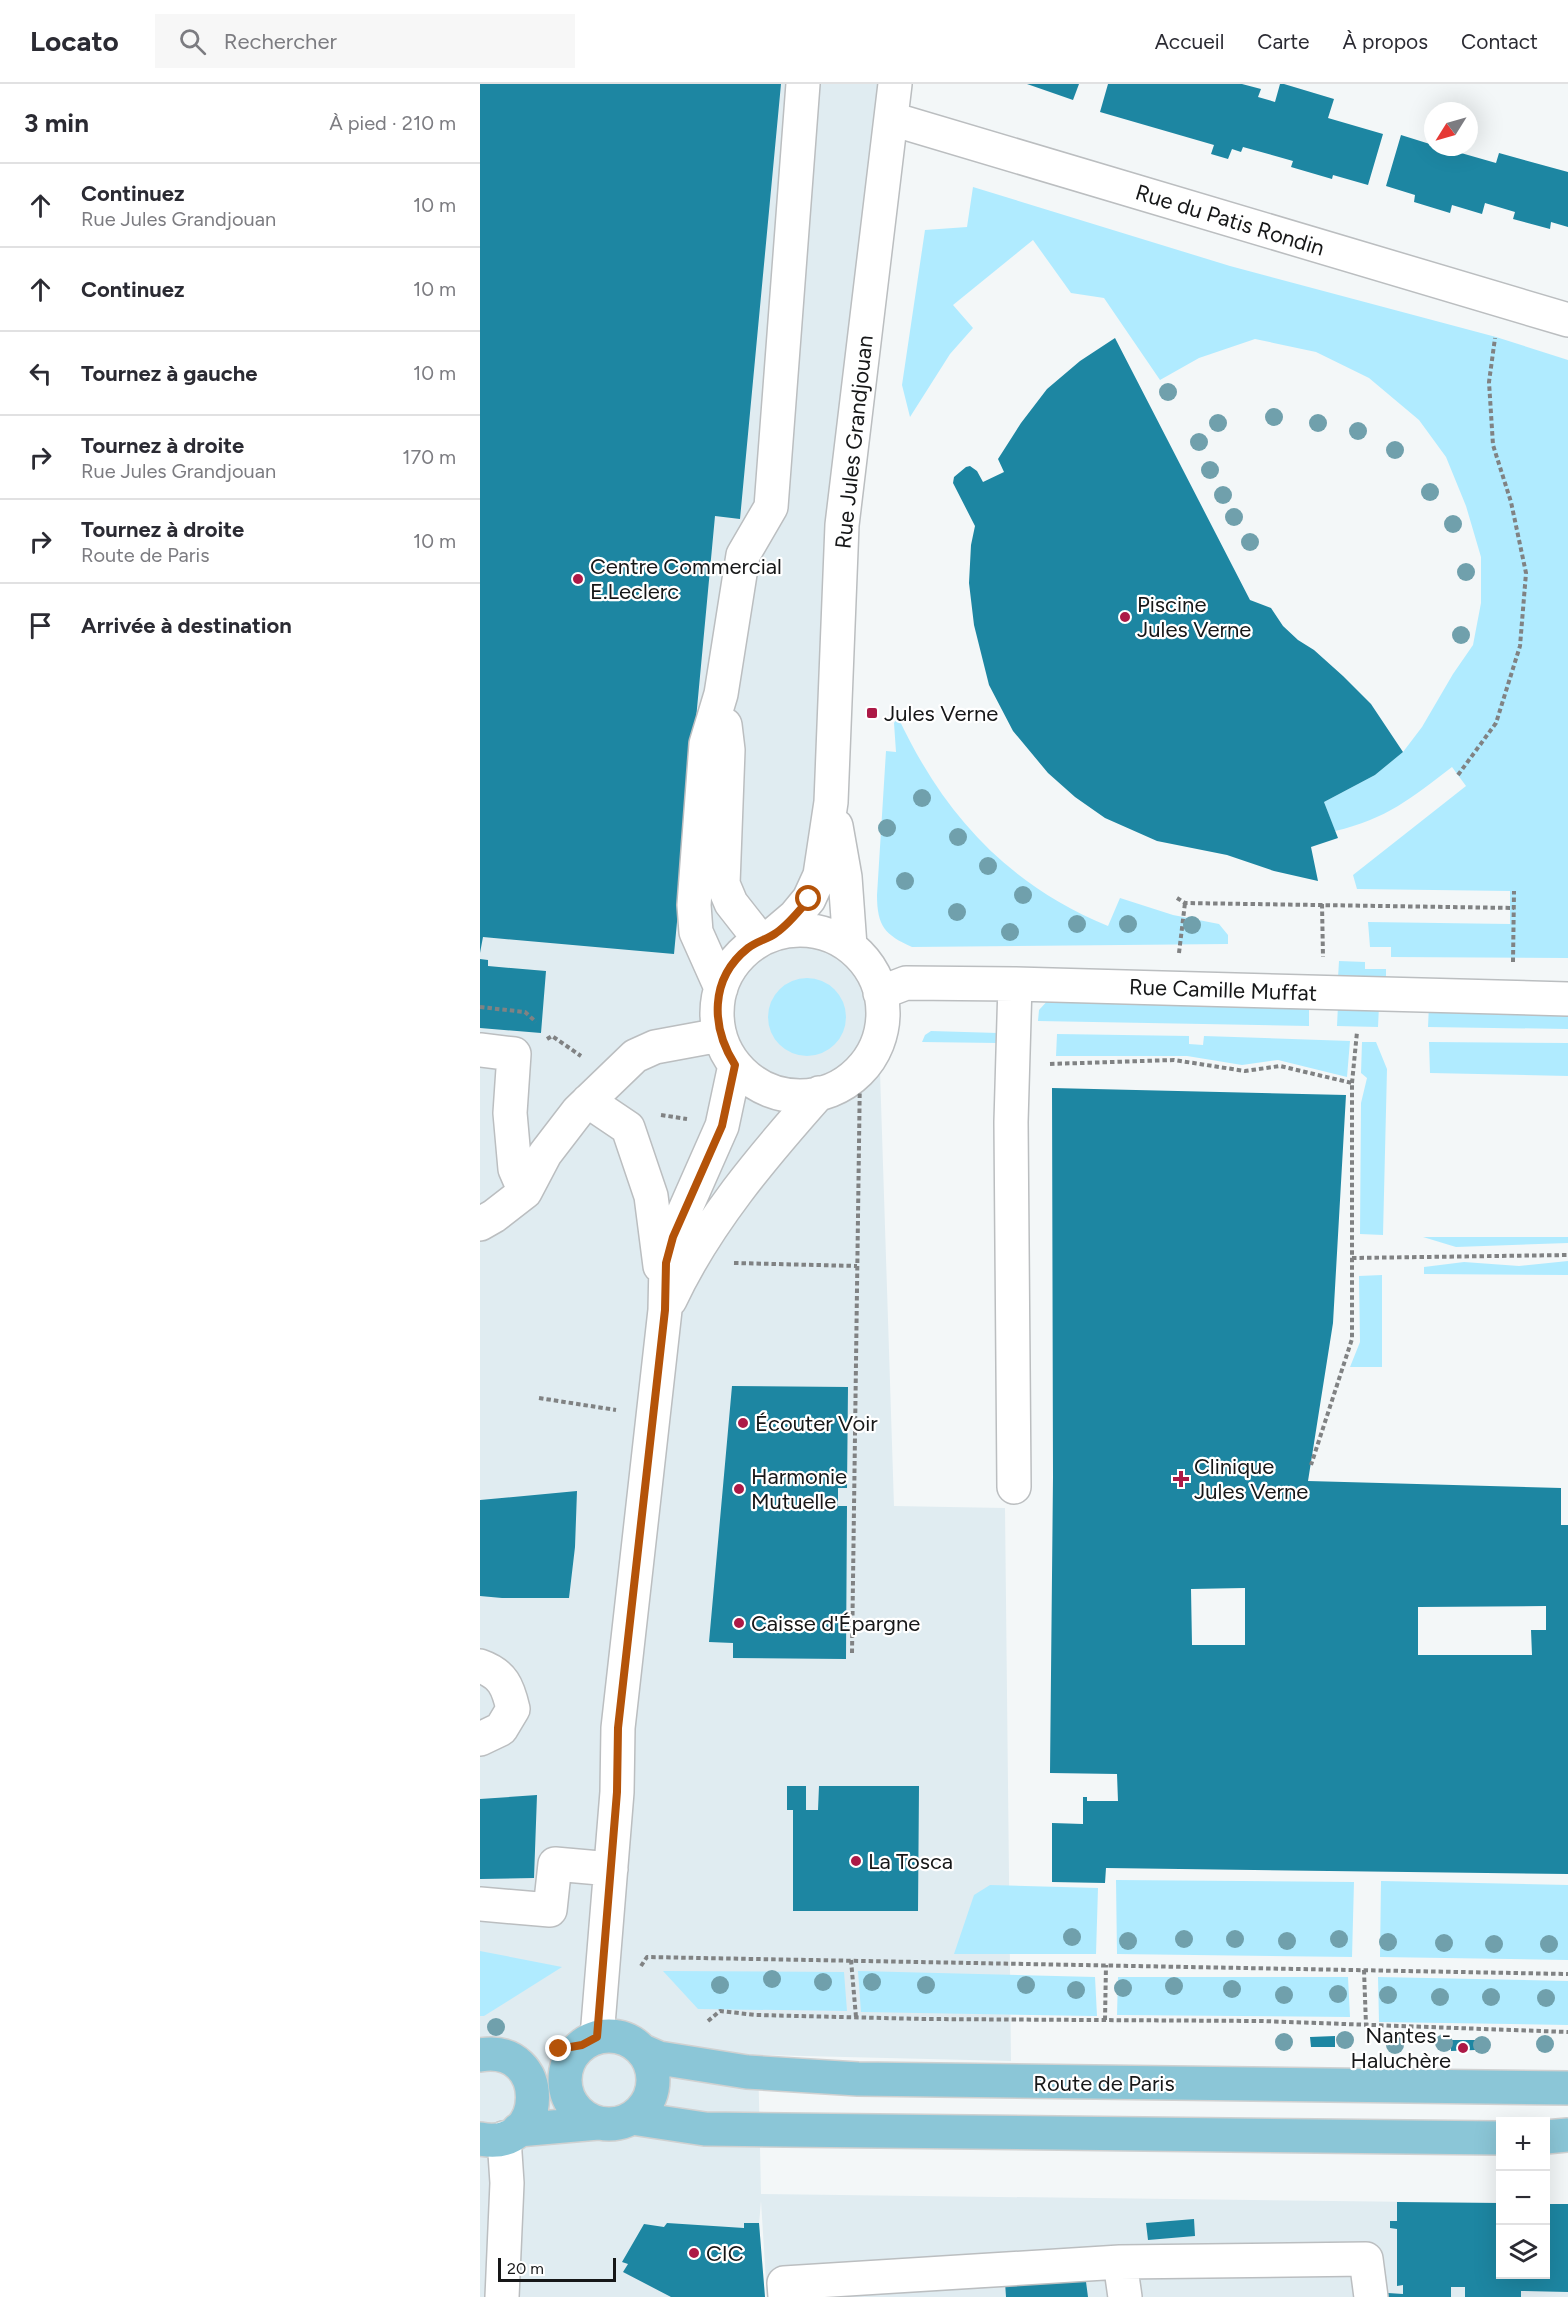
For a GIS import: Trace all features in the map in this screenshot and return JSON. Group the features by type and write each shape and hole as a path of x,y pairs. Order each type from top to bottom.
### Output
{"main road":[{"path":"494,2056 532,2055 617,2036 626,2039 643,2051 651,2066 654,2083 645,2107 632,2118 619,2124 598,2123 501,2136"},
{"path":"589,2041 569,2060 565,2089 573,2107 580,2114 598,2123"},
{"name":"Route de Paris","path":"643,2051 659,2058 747,2072 858,2079 1568,2088"},
{"path":"494,2056 522,2067 532,2088 531,2111 501,2136"},
{"path":"632,2118 705,2129 1496,2138"},
{"path":"1550,2137 1568,2135"}],"street":[{"path":"721,988 696,932 694,905 706,744 721,694 744,555 771,507 803,84"},
{"name":"Rue Jules Grandjouan","path":"768,936 795,916 809,899 820,875 831,802 842,525 895,84"},
{"name":"Rue du Patis Rondin","path":"892,119 1568,320"},
{"path":"721,694 728,750 723,884 731,903 768,936"},
{"name":"Rue Jules Grandjouan","path":"831,802 845,877 850,946"},
{"path":"806,930 829,935 850,946 872,971 883,1004 883,1022 879,1040 860,1071 846,1083 810,1096 789,1095 769,1090 750,1080 735,1065 726,1051 717,1019 721,988 736,960 747,948 768,936 806,930"},
{"name":"Rue Camille Muffat","path":"880,993 906,983 1568,999"},
{"path":"1014,1487 1011,1122 1015,984"},
{"path":"480,1224 525,1192 545,1154 588,1101 635,1056 655,1047 720,1035"},
{"path":"480,1050 514,1054 510,1113 515,1169 525,1192"},
{"path":"589,2041 611,1869 617,1792 618,1728 665,1310 666,1263 673,1237 722,1126 735,1065"},
{"path":"665,1310 680,1278 704,1238 767,1154 819,1093"},
{"path":"588,1101 628,1128 639,1156 651,1196 665,1310"},
{"path":"480,1666 492,1670 508,1687 513,1709 501,1730 480,1739"},
{"path":"480,1904 550,1910 555,1864 611,1869"},
{"path":"501,2136 507,2183 502,2297"},
{"path":"1550,2140 1568,2145"},
{"path":"785,2297 784,2283 1120,2262 1366,2259 1371,2297"},
{"path":"1120,2262 1125,2297"}],"path":[{"path":"1458,775 1496,723 1520,646 1526,573 1511,502 1493,445 1489,382 1496,337"},
{"path":"1513,966 1514,891"},
{"path":"1177,898 1185,903 1514,908"},
{"path":"1179,954 1185,903"},
{"path":"1311,1465 1352,1339 1352,1083 1357,1032"},
{"path":"514,1054 552,1036 586,1059"},
{"path":"1013,1065 1174,1060 1245,1071 1280,1066 1352,1083"},
{"path":"852,1653 860,1071"},
{"path":"650,1113 694,1120"},
{"path":"1352,1258 1568,1255"},
{"path":"727,1262 856,1266"},
{"path":"539,1398 618,1410"},
{"path":"636,1972 647,1957 1568,1974"},
{"path":"851,1960 856,2017"},
{"path":"1105,2020 1106,1965"},
{"path":"1364,1970 1366,2025"},
{"path":"708,2021 720,2011 756,2015 856,2017 1261,2021 1568,2032"}],"shaded area":[{"path":"480,84 912,84 899,164 872,171 806,929 837,938 850,946 872,971 883,1004 883,1022 879,1040 894,1506 1005,1508 1011,2061 758,2055 761,2194 1496,2203 1496,2279 1550,2279 1550,2204 1568,2204 1568,2297 767,2297 761,2201 759,2224 765,2297 480,2297"},
{"path":"973,187 1230,266 1496,337 1568,360 1568,958 1391,957 1391,947 1370,947 1368,922 1510,924 1510,891 1357,889 1353,875 1466,786 1452,767 1384,814 1335,831 1324,802 1375,775 1403,752 1422,727 1473,645 1481,603 1481,557 1466,506 1446,457 1419,420 1369,378 1316,352 1255,339 1199,358 1160,380 1104,298 1071,293 1033,240 953,305 973,328 950,354 910,417 902,385 925,230 967,227"},
{"path":"898,717 936,785 958,815 1009,867 1039,890 1108,926 1120,898 1173,915 1219,924 1228,935 1228,944 912,947 895,938 881,922 877,895 886,751 896,752 894,723"},
{"path":"1339,961 1365,962 1365,969 1386,969 1386,980 1338,978"},
{"path":"807,978 822,981 839,995 846,1017 843,1032 829,1049 807,1056 792,1053 775,1039 768,1017 771,1002 785,985"},
{"path":"1050,998 1309,1004 1309,1026 1038,1021 1039,1010"},
{"path":"1338,1005 1379,1006 1378,1027 1337,1026"},
{"path":"1429,1005 1568,1007 1568,1029 1428,1027"},
{"path":"931,1031 998,1033 997,1043 922,1042 925,1035"},
{"path":"1057,1034 1189,1036 1189,1044 1203,1045 1204,1036 1350,1041 1347,1077 1278,1060 1242,1065 1187,1056 1056,1056"},
{"path":"1362,1042 1376,1042 1387,1069 1383,1235 1360,1234 1361,1103 1367,1078 1361,1073"},
{"path":"1429,1042 1568,1043 1568,1076 1430,1073"},
{"path":"1423,1237 1568,1237 1568,1243 1456,1247"},
{"path":"1568,1261 1568,1275 1424,1274 1424,1267 1464,1262 1519,1266"},
{"path":"1382,1275 1382,1367 1350,1367 1360,1342 1359,1276"},
{"path":"1116,1880 1354,1882 1352,1957 1117,1954"},
{"path":"1381,1881 1568,1885 1568,1960 1380,1957"},
{"path":"990,1885 1098,1888 1096,1954 954,1954 974,1895"},
{"path":"480,1951 562,1967 484,2016 480,2016"},
{"path":"663,1971 844,1972 847,2011 698,2009"},
{"path":"858,1971 1095,1977 1097,2016 861,2012"},
{"path":"1118,1977 1348,1977 1350,2017 1117,2015"},
{"path":"1378,1977 1568,1981 1568,2025 1379,2022"}],"building":[{"name":"Centre Commercial E.Leclerc","path":"480,84 781,84 740,519 715,516 674,954 483,937 480,953"},
{"path":"1027,84 1079,84 1073,100"},
{"path":"1108,84 1242,84 1261,89 1258,97 1275,102 1280,84 1284,84 1334,99 1328,118 1383,134 1368,185 1333,175 1332,179 1291,167 1293,161 1243,147 1241,152 1232,149 1228,159 1211,154 1214,145 1100,112"},
{"path":"1401,135 1424,142 1424,156 1472,156 1496,163 1499,153 1568,172 1568,227 1551,222 1550,229 1513,219 1515,212 1485,203 1482,214 1452,205 1450,213 1414,202 1415,195 1386,186"},
{"name":"Piscine Jules Verne","path":"1115,338 1250,600 1271,608 1283,626 1343,676 1371,704 1403,752 1375,775 1324,802 1338,838 1311,847 1318,881 1274,871 1227,855 1157,841 1105,818 1075,797 1048,773 1013,731 989,685 974,625 969,583 971,545 975,526 953,483 954,477 970,466 977,471 983,482 1004,472 998,459 1021,423 1047,389 1080,361"},
{"path":"480,959 488,960 488,966 546,971 541,1033 480,1028"},
{"name":"Clinique Jules Verne","path":"1052,1088 1346,1095 1333,1323 1308,1481 1561,1488 1561,1525 1568,1525 1568,1874 1106,1868 1105,1883 1052,1882 1052,1823 1083,1824 1083,1797 1087,1797 1087,1801 1118,1801 1117,1774 1050,1773 1053,1477","holes":["1245,1588 1245,1645 1192,1645 1191,1589","1546,1606 1546,1630 1531,1630 1532,1655 1418,1655 1418,1607"]},
{"path":"732,1386 848,1387 847,1488 838,1488 838,1506 847,1506 846,1659 733,1658 733,1643 709,1642"},
{"path":"577,1491 575,1547 569,1598 480,1596 480,1500"},
{"name":"La Tosca","path":"787,1786 806,1786 806,1810 818,1810 819,1786 919,1786 918,1911 793,1911 793,1810 787,1810"},
{"path":"537,1795 534,1878 480,1879 480,1799"},
{"name":"Nantes - Haluchère","path":"1335,2036 1335,2047 1311,2047 1310,2037"},
{"name":"Nantes - Haluchère","path":"1451,2040 1475,2040 1475,2050 1451,2051"},
{"path":"1397,2202 1496,2203 1496,2279 1550,2279 1550,2204 1568,2204 1568,2292 1521,2291 1521,2297 1465,2297 1465,2287 1451,2287 1451,2297 1388,2297 1388,2293 1403,2294 1403,2285 1397,2286 1397,2229 1390,2228 1390,2221 1397,2221"},
{"path":"1194,2219 1195,2236 1148,2240 1146,2223"},
{"name":"CIC","path":"667,2223 744,2228 744,2223 759,2223 765,2297 671,2297 623,2272 628,2264 622,2262 644,2224 664,2227"},
{"path":"1085,2274 1088,2297 1006,2297 1005,2282"}],"place":[{"name":"Centre Commercial E.Leclerc","path":"578,579"},
{"name":"Piscine Jules Verne","path":"1125,617"},
{"name":"Jules Verne","path":"872,713"},
{"name":"Écouter Voir","path":"743,1423"},
{"name":"Clinique Jules Verne","path":"1181,1479"},
{"name":"Harmonie Mutuelle","path":"739,1489"},
{"name":"Caisse d'Épargne","path":"739,1623"},
{"name":"La Tosca","path":"856,1861"},
{"name":"Nantes - Haluchère","path":"1463,2048"},
{"name":"CIC","path":"694,2253"}],"route":[{"path":"559,2049 582,2045 597,2037 617,1792 618,1728 665,1310 666,1263 673,1237 722,1126 735,1065 720,1035 717,1003 727,973 736,960 747,948 776,933 809,899"}]}
